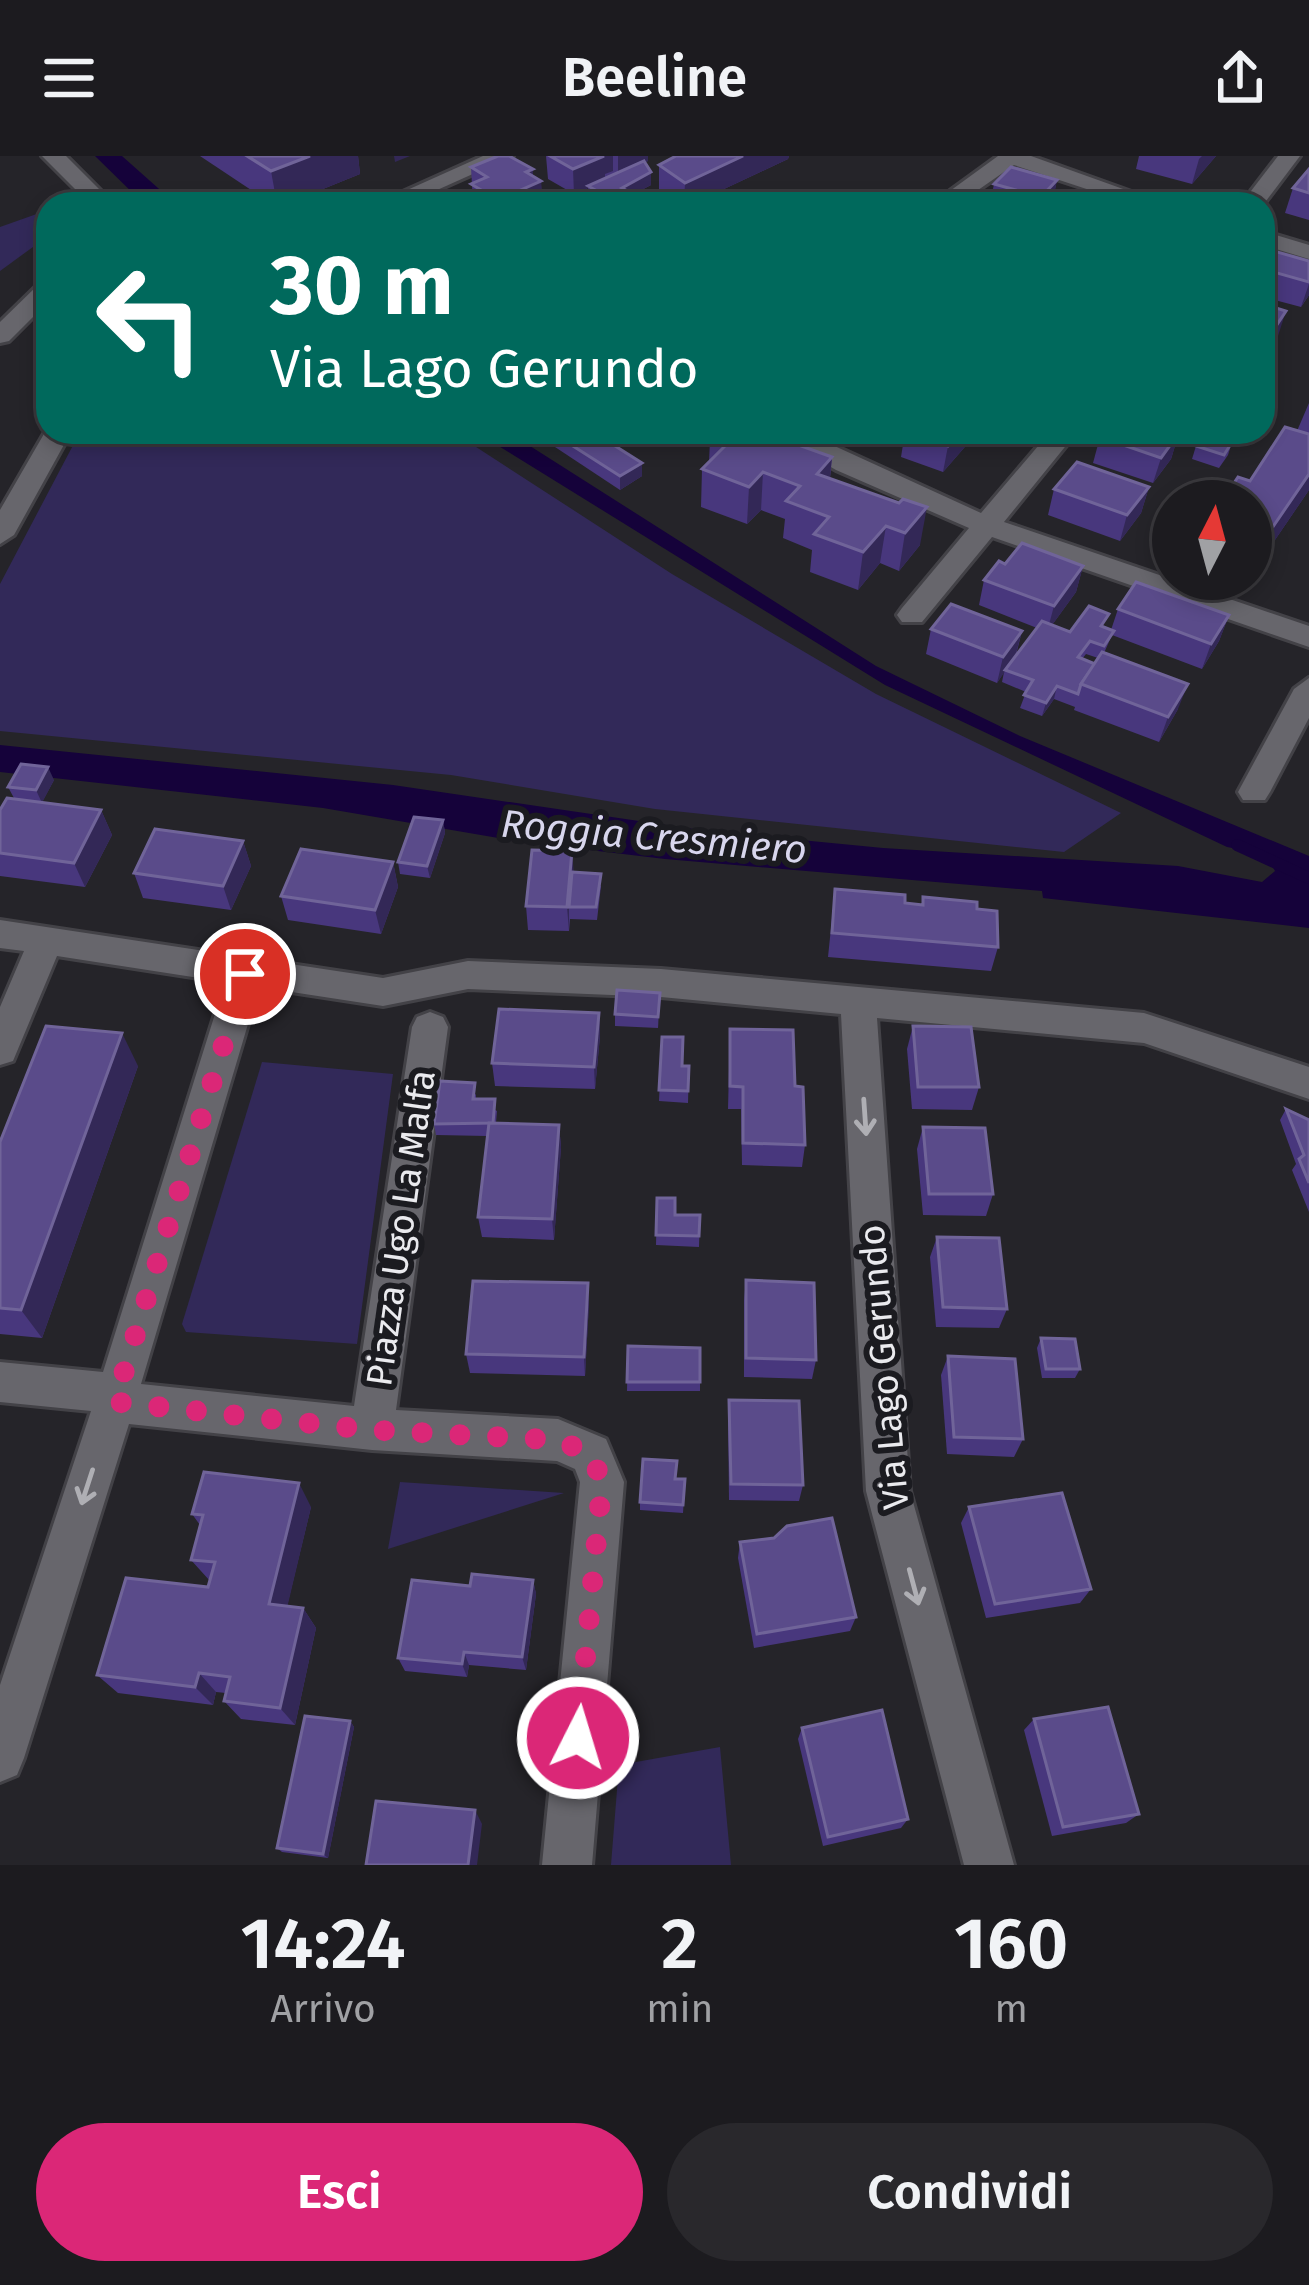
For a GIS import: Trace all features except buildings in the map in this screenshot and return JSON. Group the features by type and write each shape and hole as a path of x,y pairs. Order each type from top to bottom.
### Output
{"street":[{"path":"53,156 90,192"},
{"path":"424,192 502,156"},
{"path":"1261,192 1289,156"},
{"path":"960,192 1010,157 1117,192"},
{"path":"1275,242 1309,252"},
{"path":"0,336 36,300"},
{"path":"0,535 51,444"},
{"path":"806,444 988,523 1309,637"},
{"path":"912,615 1054,444"},
{"path":"1254,792 1309,689"},
{"path":"0,934 383,992 468,975 661,983 1144,1028 1309,1083"},
{"path":"0,1050 46,941"},
{"path":"0,1757 245,974"},
{"name":"Via Lago Gerundo","path":"858,1000 888,1491 989,1865"},
{"name":"Piazza Ugo La Malfa","path":"372,1430 430,1027"},
{"path":"0,1382 372,1430 558,1440 591,1454 602,1482 567,1865"}],"shaded area":[{"path":"36,214 36,245 0,271 0,227"},
{"path":"74,444 472,444 672,574 876,694 1121,813 1064,852 655,809 451,775 0,731 0,584"},
{"path":"262,1062 393,1074 357,1344 186,1332 182,1324"},
{"path":"400,1482 564,1493 388,1549"},
{"path":"720,1747 731,1865 611,1865 619,1765"}],"water":[{"path":"95,156 122,156 162,192 132,192"},
{"name":"Roggia Cresmiero","path":"495,444 527,444 876,666 1020,736 1309,856 1309,928 1043,898 1042,891 522,842 323,808 0,772 0,745 393,785 707,831 883,848 1178,866 1262,882 1275,871 1265,854 1227,847 885,685"}],"waterway":[{"path":"1237,845 1309,878"}],"route":[{"path":"245,974 115,1402 372,1430 558,1440 591,1454 602,1482 578,1738"}]}
